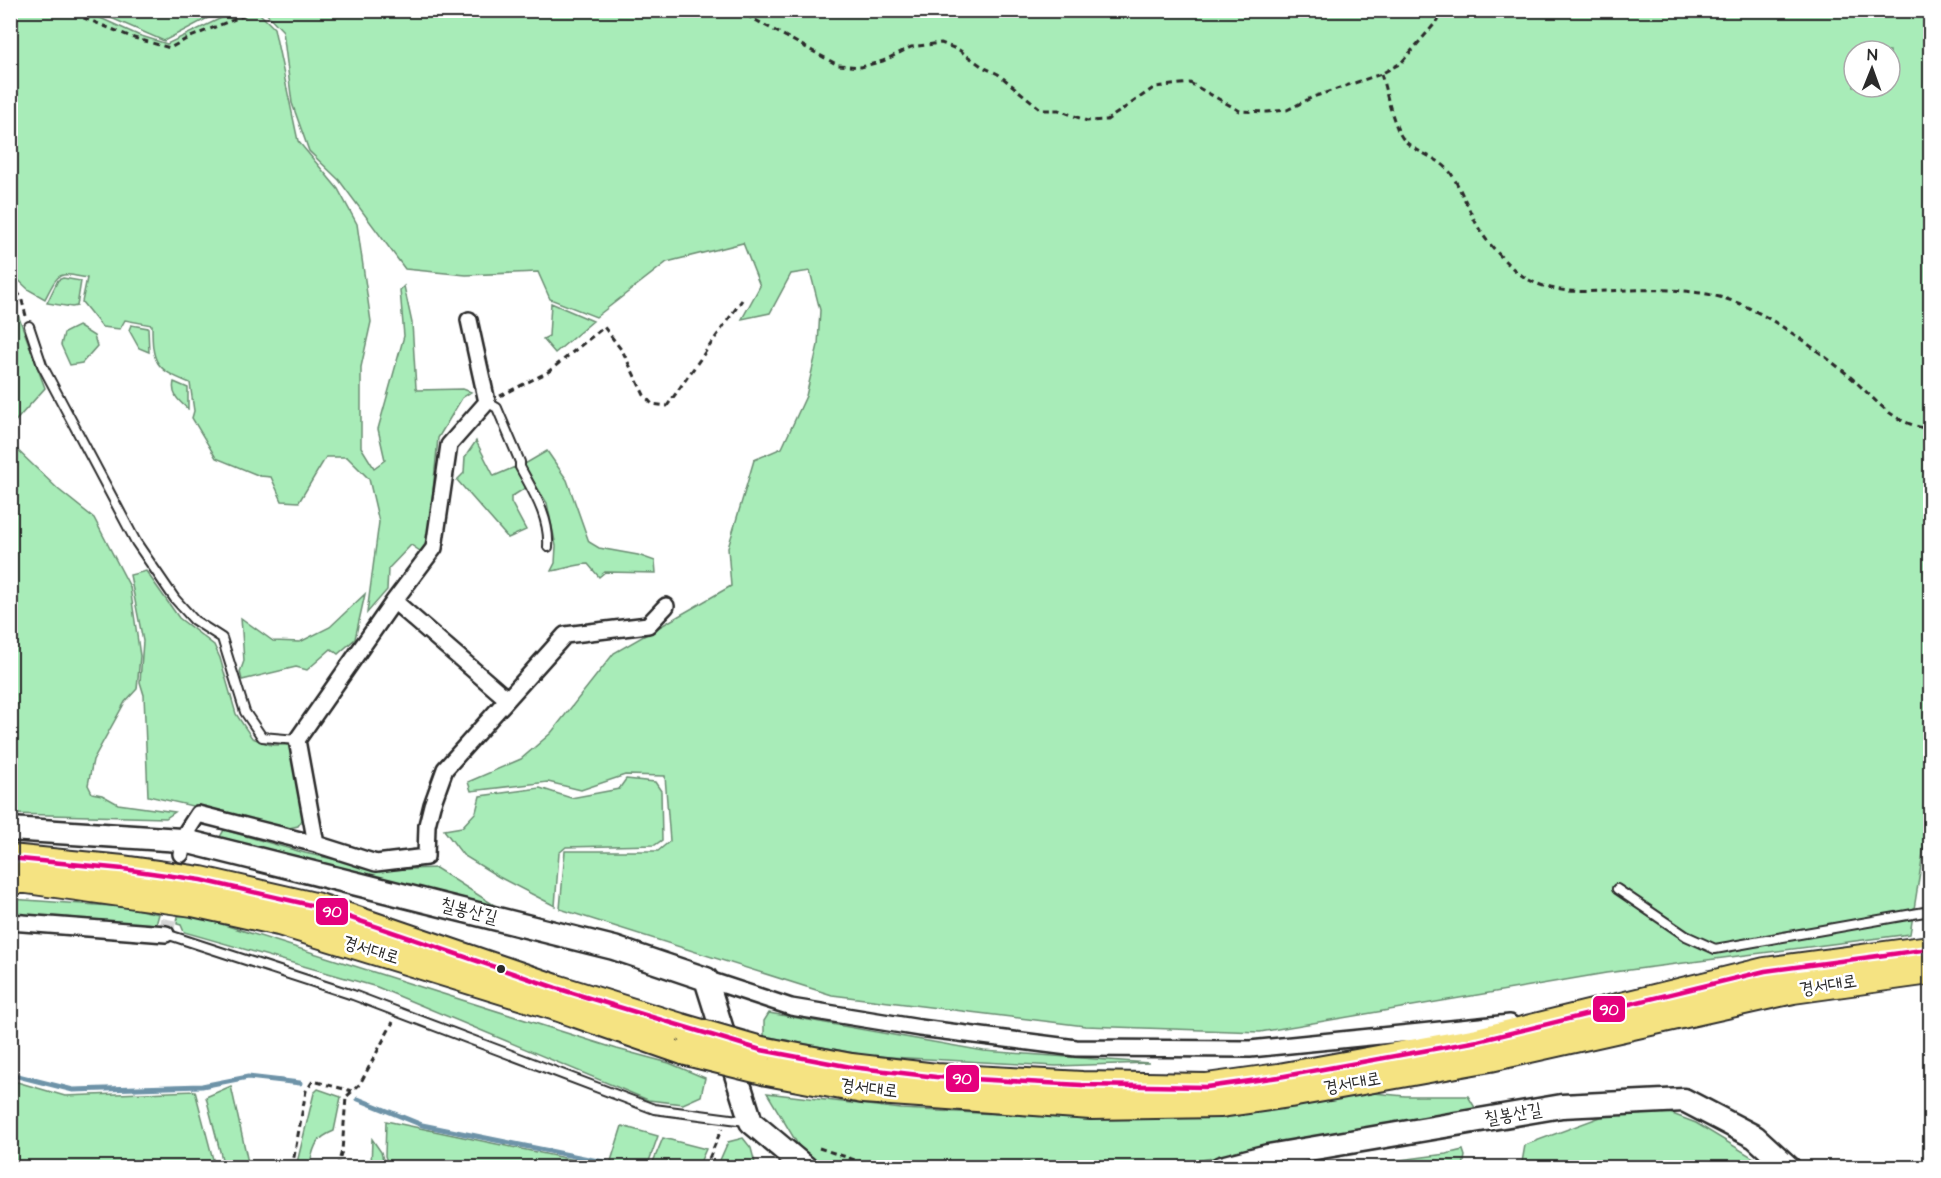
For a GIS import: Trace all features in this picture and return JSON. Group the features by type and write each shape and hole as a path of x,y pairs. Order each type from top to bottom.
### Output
{"main road":[{"name":"경서대로","path":"10,858 123,869 201,880 319,907 556,988 681,1027 764,1061 862,1090 1091,1106 1221,1104 1290,1094 1490,1058 1793,990 1930,971"},
{"name":"경서대로","path":"10,880 27,880 193,903 279,922 556,1007 686,1052 936,1077 1082,1085 1207,1087 1279,1077 1478,1041 1765,971 1930,949"}],"street":[{"path":"316,844 297,740 434,548 448,445 487,402 469,320"},
{"path":"394,601 507,699"},
{"path":"182,847 185,834 198,814 316,844 376,863 426,857 432,805 445,769 566,635 648,625 666,606"},
{"name":"칠봉산길","path":"10,829 182,847 614,948 706,979"},
{"path":"10,922 166,934"},
{"path":"706,979 791,1007 920,1028 1076,1048 1250,1049 1584,1015"},
{"path":"706,979 751,1122 806,1167"},
{"name":"칠봉산길","path":"1221,1167 1268,1156 1562,1106 1684,1100 1755,1137 1789,1167"}],"lane":[{"path":"29,326 42,364 136,542 175,599 194,620 222,638 245,712 262,737 297,740"},
{"path":"487,402 497,408 520,462 520,467 540,504 549,535 548,548"},
{"path":"1617,889 1686,936 1715,949 1930,911"},
{"path":"166,934 354,995 654,1109 751,1122"}],"path":[{"path":"64,10 134,38 170,48 188,38 257,10"},
{"path":"737,10 838,65 861,68 883,61 911,47 941,43 958,50 998,74 1042,110 1059,110 1087,121 1107,120 1155,87 1190,82 1240,111 1287,110 1313,96 1381,74 1401,63 1412,47 1431,29 1443,10"},
{"path":"1381,74 1398,133 1405,142 1438,160 1451,172 1481,232 1510,265 1523,276 1561,291 1685,291 1707,293 1733,301 1760,314 1818,353 1858,384 1878,405 1896,417 1914,426 1930,429"},
{"path":"10,283 21,297 29,326"},
{"path":"487,402 548,372 604,327 623,352 648,400 652,404 667,406 742,300"},
{"path":"337,1167 342,1151 346,1097 360,1084 399,1012"},
{"path":"292,1167 306,1091 313,1082 352,1091"},
{"path":"705,1167 726,1119"},
{"path":"819,1149 867,1164 890,1167"},
{"path":"981,1167 1013,1162 1082,1167"}],"green space":[{"path":"221,10 164,41 95,11"},
{"path":"11,11 85,11 138,35 167,44 236,11 257,11 274,28 298,141 338,189 357,224 371,322 361,367 361,447 374,468 385,460 378,429 404,336 400,290 404,286 412,323 417,390 463,389 471,392 462,398 438,438 428,543 423,553 411,545 388,569 387,590 367,613 379,522 369,479 347,457 326,457 299,502 282,501 271,477 260,476 216,458 192,418 194,411 190,383 169,373 158,363 153,348 152,325 125,320 120,329 102,327 82,302 87,278 60,276 53,283 45,299 29,290 11,273"},
{"path":"264,11 1930,11 1930,819 1910,934 1606,973 1260,1032 1085,1026 832,995 560,909 565,851 658,851 670,841 665,776 625,775 581,790 548,782 471,791 468,782 521,759 551,733 614,653 731,586 728,548 754,460 782,448 806,396 818,345 820,310 810,271 791,274 770,313 742,319 760,286 743,243 667,262 596,317 550,299 538,272 466,275 405,269 339,180 309,151 292,103 283,31"},
{"path":"63,278 81,281 77,306 47,303 58,280"},
{"path":"11,296 45,388 11,426"},
{"path":"551,303 593,321 555,353 543,339 549,336"},
{"path":"131,325 148,328 149,352 139,348 129,330"},
{"path":"78,326 94,336 97,346 82,363 70,365 61,345 64,333"},
{"path":"174,382 188,388 188,409 175,394"},
{"path":"476,441 494,476 515,467 527,487 511,497 511,502 526,530 508,538 457,480 464,473 465,457"},
{"path":"10,443 59,490 94,518 130,587 140,656 137,689 125,702 93,760 88,785 92,793 102,795 118,804 175,812 166,818 11,814"},
{"path":"547,451 567,480 589,542 599,548 638,555 655,561 656,573 605,572 599,577 588,564 551,571 555,563 556,546 547,503 523,465"},
{"path":"146,571 179,618 214,645 236,714 252,738 271,745 289,745 293,751 303,819 298,826 289,828 148,796 144,695 140,682 143,641 130,575"},
{"path":"365,594 355,639 338,654 331,649 307,670 296,667 242,680 240,672 244,661 241,618 273,641 300,642 330,627"},
{"path":"626,779 655,782 661,791 662,840 655,845 566,847 559,853 555,906 463,855 444,830 462,827 476,812 480,796 540,788 571,798 619,789"},
{"path":"224,830 305,853 384,870 436,868 494,905 490,910 220,837"},
{"path":"11,899 125,907 159,914 156,925 11,914"},
{"path":"193,915 617,1049 669,1063 705,1078 701,1096 683,1104 648,1100 377,987 184,932 181,925 177,924 178,916"},
{"path":"769,1013 984,1051 1149,1063 1056,1066 870,1056 764,1036 764,1021"},
{"path":"10,1080 65,1096 195,1091 215,1167 11,1167"},
{"path":"231,1086 249,1167 224,1167 206,1097"},
{"path":"318,1089 341,1097 334,1131 322,1137 316,1144 309,1167 296,1167 314,1093"},
{"path":"767,1093 901,1109 1075,1118 1238,1112 1373,1093 1405,1096 1468,1096 1477,1111 1162,1167 825,1168 804,1155"},
{"path":"1641,1102 1696,1123 1767,1167 1521,1168 1525,1145"},
{"path":"386,1121 608,1167 389,1167 385,1156"},
{"path":"622,1126 658,1136 647,1167 629,1167 611,1161"},
{"path":"663,1138 706,1149 698,1167 651,1167"},
{"path":"743,1138 751,1148 756,1167 717,1167 728,1142"},
{"path":"372,1139 381,1152 385,1167 371,1167"},
{"path":"1463,1150 1465,1156 1463,1167 1347,1167 1446,1154"}],"waterway":[{"path":"10,1074 73,1090 202,1086 248,1077 300,1083"},
{"path":"358,1099 422,1125 608,1163 620,1168"}],"tunnel":[{"path":"166,934 181,854"}],"transit line":[{"name":"90","path":"10,858 123,869 201,880 319,907 556,988 761,1050 851,1067 936,1077 1082,1085 1207,1087 1279,1077 1478,1041 1765,971 1930,949"}]}
